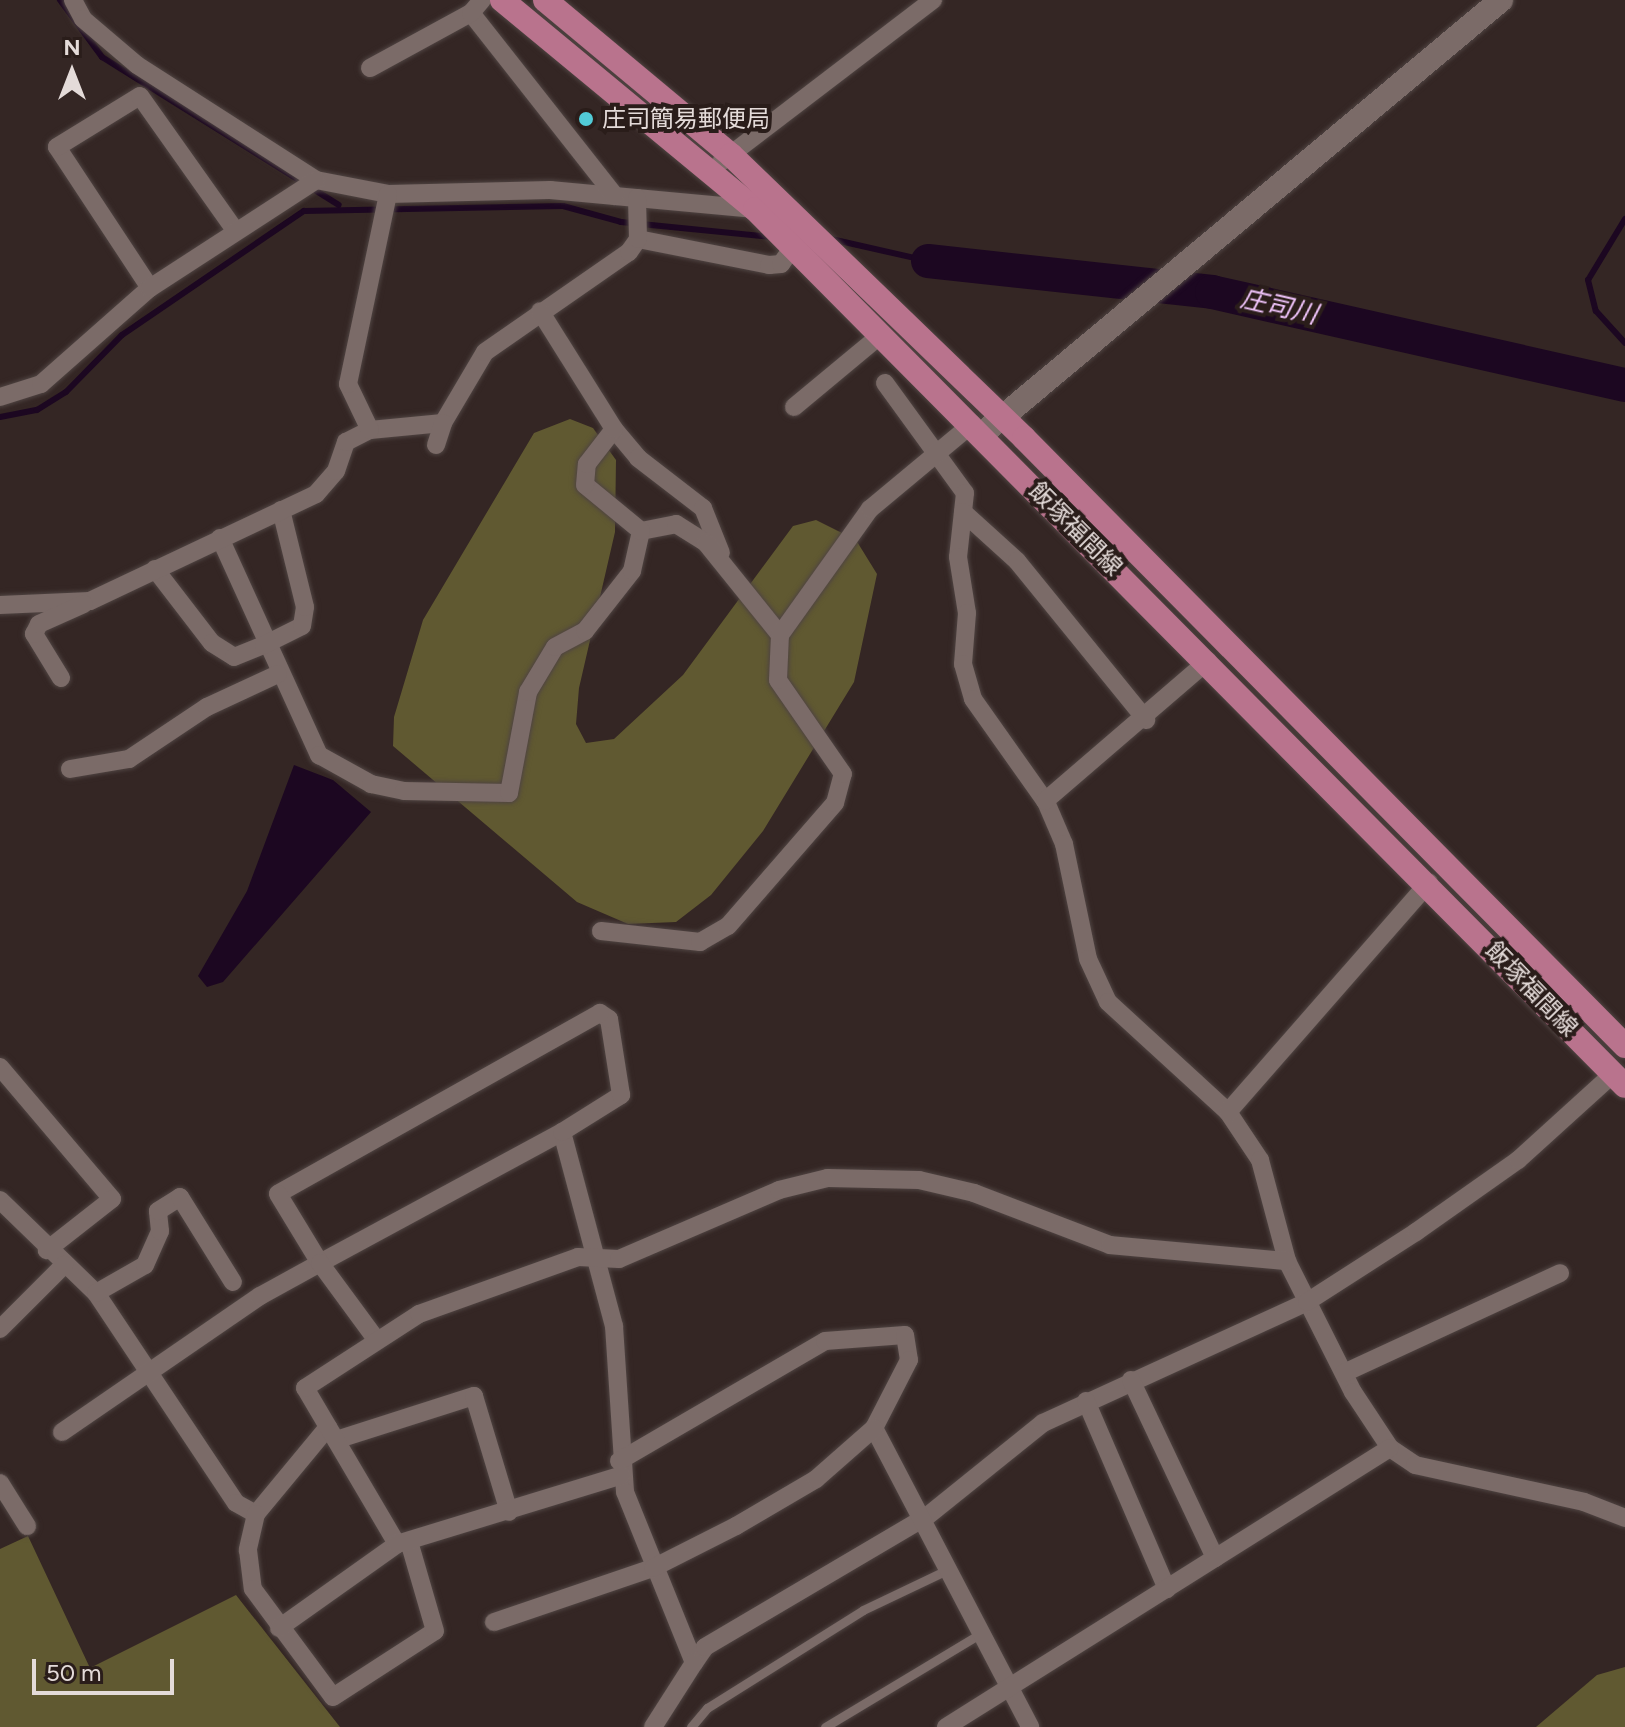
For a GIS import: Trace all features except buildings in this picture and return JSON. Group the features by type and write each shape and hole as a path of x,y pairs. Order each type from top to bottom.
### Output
{"main road":[{"name":"飯塚福間線","path":"502,0 722,162 755,209 1429,882 1619,1080"},
{"name":"飯塚福間線","path":"545,0 1002,417 1625,1046"}],"street":[{"path":"73,0 83,19 137,65 316,180 388,194 615,196 755,209"},
{"path":"722,162 933,0"},
{"path":"601,931 700,942 728,926 835,803 843,774 778,680 780,635 870,509 936,450 1002,417 1167,272 1501,0"},
{"path":"370,68 477,7 615,196"},
{"path":"150,288 57,147 140,96 234,229"},
{"path":"0,397 41,384 150,288 234,229 316,180"},
{"path":"370,430 348,384 388,194"},
{"path":"637,198 638,239"},
{"path":"436,445 443,423 485,352 638,239 769,265 781,264 793,247"},
{"path":"540,311 614,429 638,458 703,508 725,562 780,635"},
{"path":"794,407 882,334"},
{"path":"885,383 965,493 958,557 967,613 963,664 973,699 1045,801 1064,844 1088,959 1108,1002 1228,1112 1260,1160 1287,1261 1344,1373 1390,1448 1436,1473 1584,1502 1625,1518"},
{"path":"61,678 34,634 39,624 316,494 336,471 346,442 370,430 443,423"},
{"path":"614,429 587,464 585,485 641,531"},
{"path":"155,569 212,643 234,657 264,645 302,626 305,607 281,510"},
{"path":"963,512 1017,561 1146,720"},
{"path":"641,531 676,524 725,562"},
{"path":"220,538 264,645 311,745 371,784 509,793 528,692 555,647 585,631 632,571 641,531"},
{"path":"0,605 90,601"},
{"path":"1045,801 1146,720 1208,661"},
{"path":"70,769 129,759 207,707 278,674"},
{"path":"1228,1112 1429,882"},
{"path":"62,1432 149,1370 320,1263 562,1132 621,1095 609,1019 600,1013 278,1194 320,1263 375,1338"},
{"path":"0,1067 112,1199 47,1250"},
{"path":"653,1727 705,1647 926,1517 1043,1423 1131,1380 1307,1302 1518,1160 1619,1080"},
{"path":"562,1132 614,1326 620,1468 653,1568 694,1663"},
{"path":"509,1512 474,1396 332,1433 256,1514 251,1580 279,1628 333,1697 435,1631 404,1544 332,1433 305,1388 375,1338 419,1314 578,1257 619,1259 779,1190 873,1178 974,1193 1110,1245 1287,1261"},
{"path":"96,1293 145,1265 160,1231 158,1211 180,1197 233,1282"},
{"path":"0,1200 47,1250 96,1293 236,1503 256,1514"},
{"path":"0,1329 64,1265"},
{"path":"1344,1373 1560,1273"},
{"path":"279,1628 404,1544 509,1512 620,1468 825,1341 891,1331 905,1335 909,1360 874,1428 816,1479 653,1568 494,1622"},
{"path":"1131,1380 1215,1558"},
{"path":"1086,1401 1167,1589"},
{"path":"874,1428 926,1517 1030,1727"},
{"path":"946,1727 1390,1448"},
{"path":"0,1483 27,1526"}],"lane":[{"path":"691,1727 707,1708 863,1610 952,1568"},
{"path":"825,1727 983,1632"}],"shaded area":[{"path":"570,419 593,428 616,460 615,532 579,688 576,724 586,743 614,739 683,675 793,526 816,520 856,540 877,574 854,682 763,831 711,895 676,922 628,924 577,902 393,746 394,717 423,620 534,433"},
{"path":"294,765 333,780 371,812 223,982 207,987 198,976 247,891"},
{"path":"28,1536 90,1668 236,1595 340,1727 0,1727 0,1549"},
{"path":"1625,1667 1625,1727 1536,1727 1597,1675"}],"waterway":[{"path":"60,0 102,57 339,205"},
{"path":"0,417 37,410 66,392 122,335 304,211 563,206 621,222 771,237"},
{"path":"1625,219 1588,280 1596,311 1625,343"},
{"path":"831,239 928,261"},
{"name":"庄司川","path":"928,261 1212,292 1625,385"}],"place":[{"name":"庄司簡易郵便局","path":"586,119"}]}
